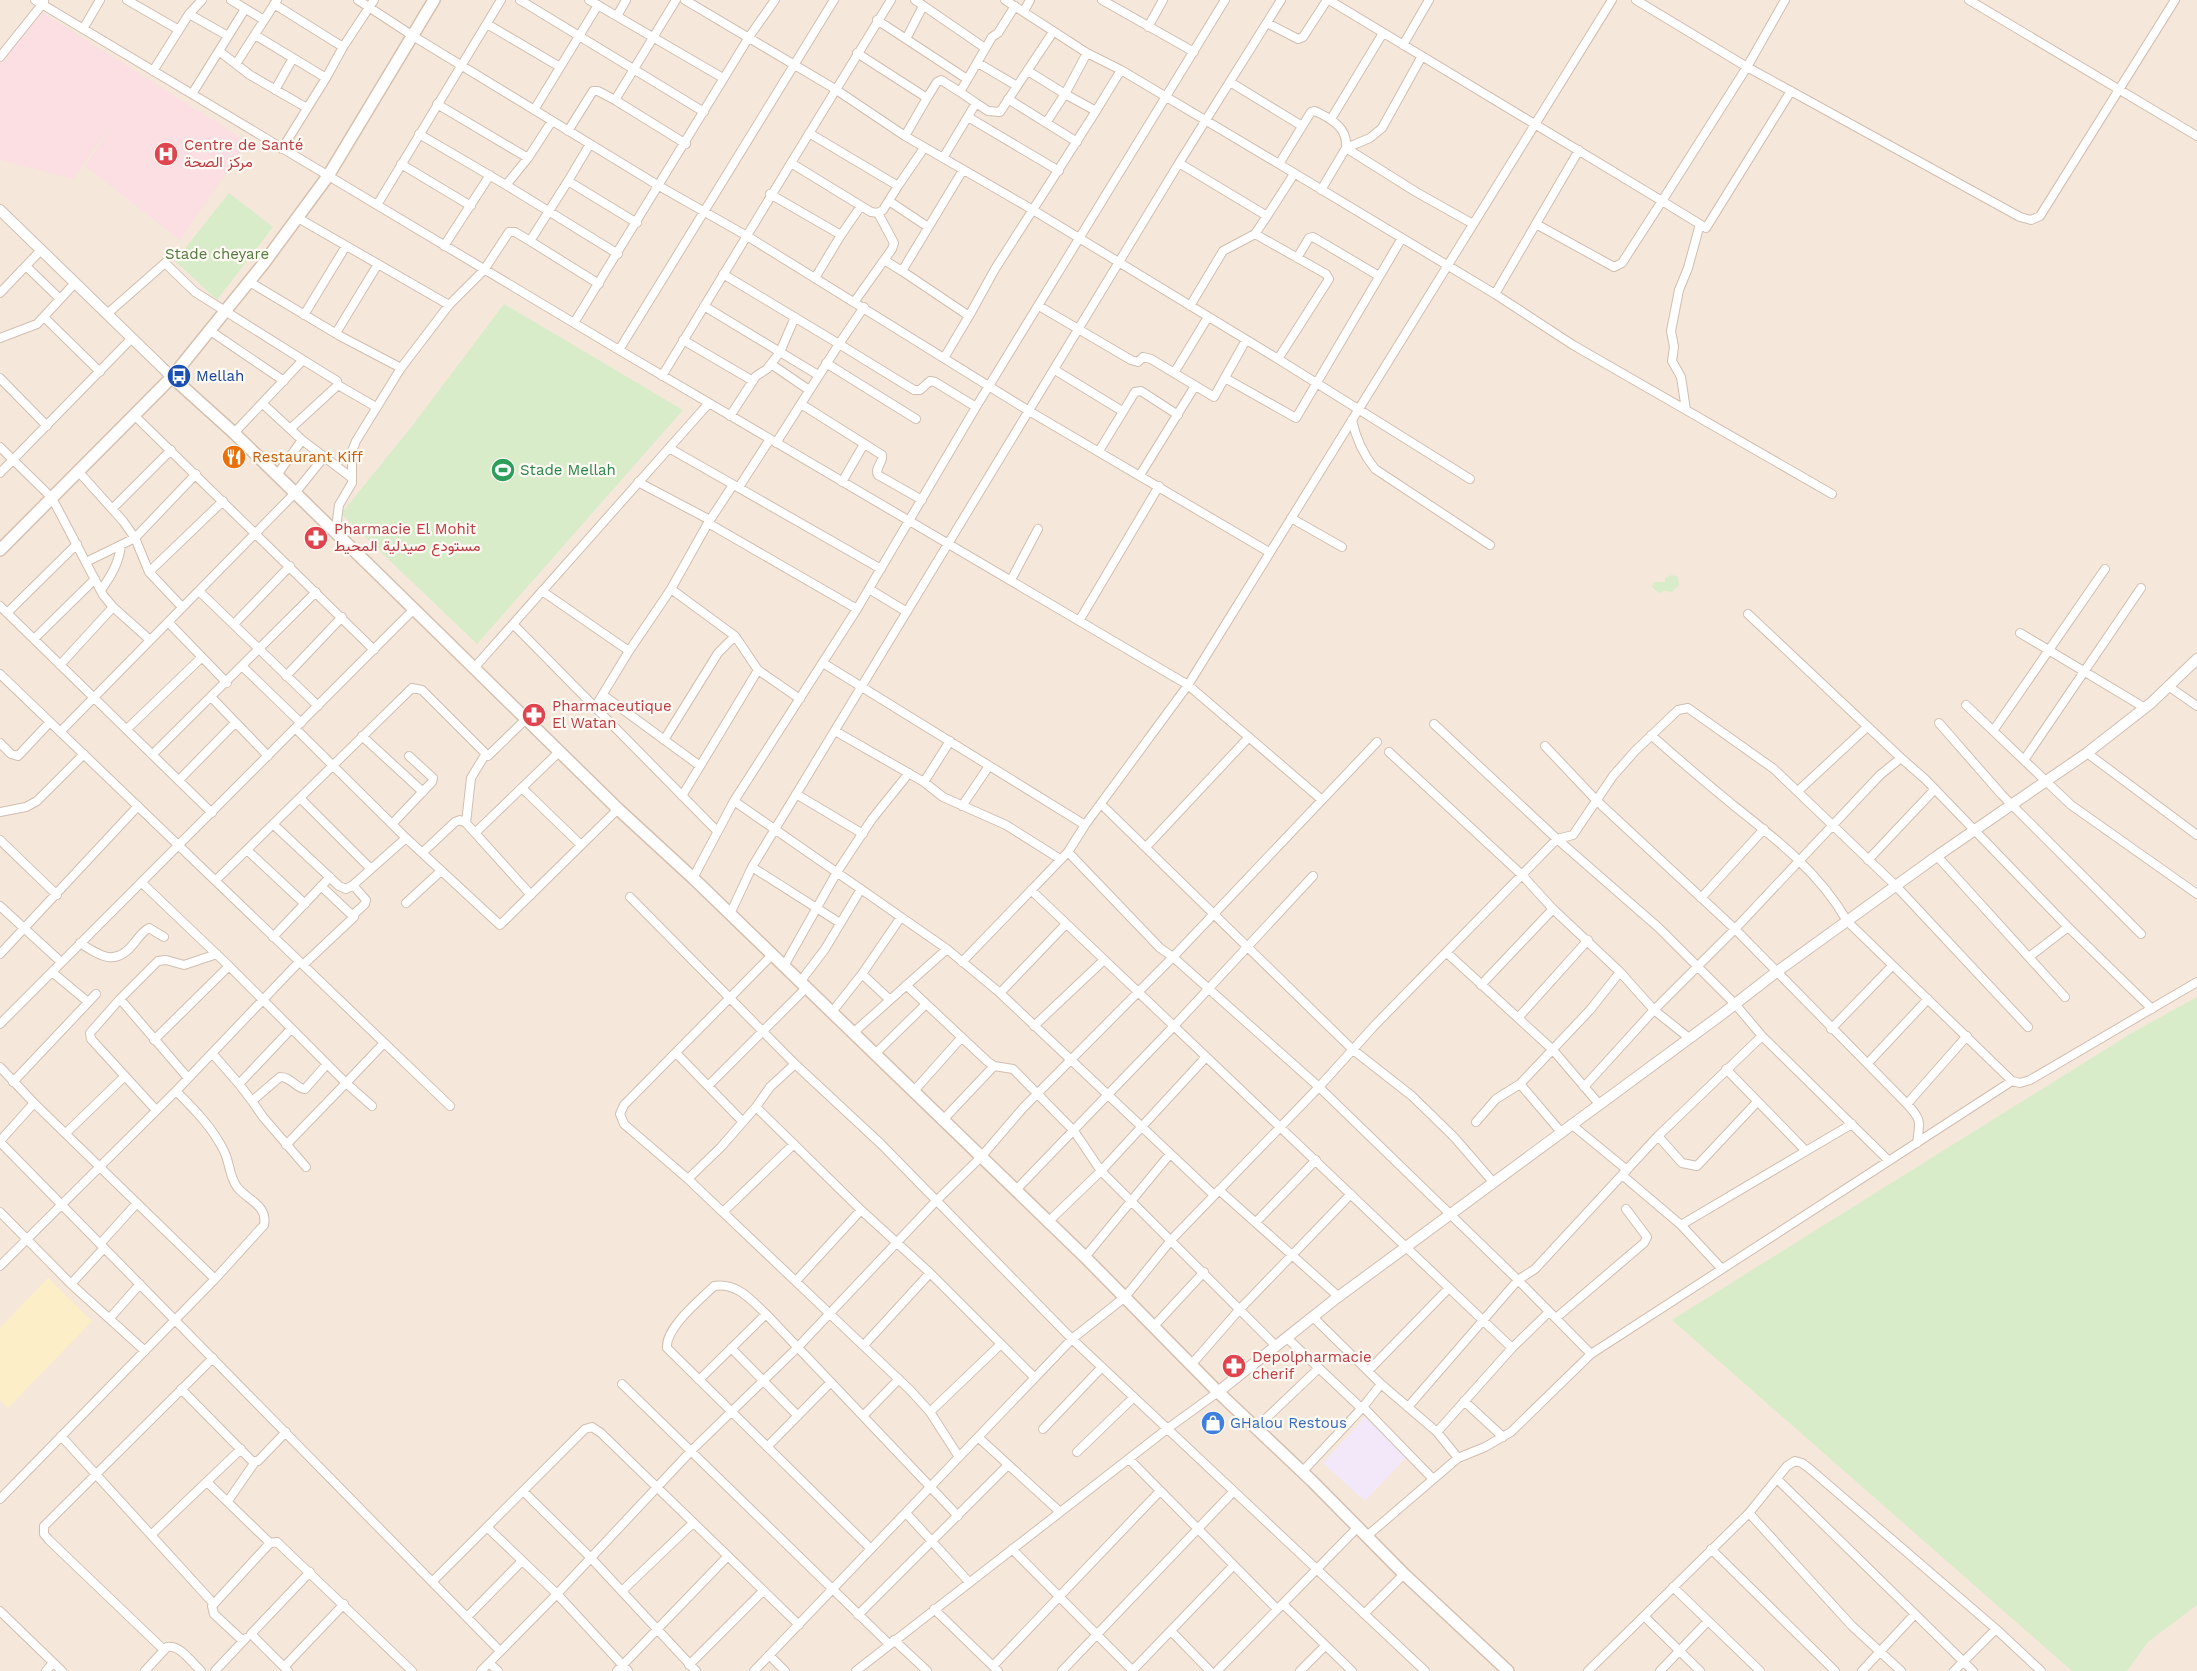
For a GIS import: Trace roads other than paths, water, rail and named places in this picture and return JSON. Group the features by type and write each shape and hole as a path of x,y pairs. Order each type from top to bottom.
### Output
{"main road":[{"path":"0,550 172,377 248,282 328,176 434,0"},
{"path":"172,377 234,433 559,752 693,878 1084,1257 1218,1392 1358,1527 1500,1669"}],"street":[{"path":"35,0 44,2 83,29 662,376 1188,684 1322,800"},
{"path":"83,29 100,0"},
{"path":"127,0 179,30"},
{"path":"153,71 189,14 201,0"},
{"path":"231,0 264,20"},
{"path":"358,0 372,3 412,36 659,186 855,301 1030,411 1269,552"},
{"path":"377,205 501,0"},
{"path":"520,0 704,112"},
{"path":"589,0 723,78"},
{"path":"617,16 626,0"},
{"path":"615,100 654,39 676,0"},
{"path":"685,0 835,90 924,148 1033,210 1278,359 1470,479"},
{"path":"619,350 834,0"},
{"path":"662,376 747,236 770,194 791,163 856,53 891,0"},
{"path":"915,0 985,48"},
{"path":"1005,0 1087,53 1121,70 1279,164 1495,294 1574,345 1832,494"},
{"path":"1024,11 1030,0"},
{"path":"1102,0 1194,52"},
{"path":"1115,8 1120,0"},
{"path":"1148,26 1163,0"},
{"path":"693,878 734,801 857,609 976,407 1224,0"},
{"path":"730,914 752,867 796,794 1205,120 1281,0"},
{"path":"1267,23 1292,38 1298,39 1303,37 1328,0 1706,228 1791,91"},
{"path":"1403,45 1429,0"},
{"path":"962,962 1068,852 1085,825 1188,684 1612,0"},
{"path":"1636,0 1791,91 2020,217 2031,220 2040,216 2175,0"},
{"path":"1536,224 1614,267 1619,267 1748,67 1785,0"},
{"path":"1969,0 2197,136"},
{"path":"574,323 686,144 723,78 772,1"},
{"path":"0,57 44,2"},
{"path":"236,64 276,2 343,47"},
{"path":"282,149 343,47 372,3"},
{"path":"534,110 598,5"},
{"path":"906,39 923,6"},
{"path":"960,92 985,48 1016,6"},
{"path":"192,94 245,9"},
{"path":"189,14 228,36"},
{"path":"877,20 967,79"},
{"path":"487,24 560,67"},
{"path":"905,136 937,82 941,80 994,113 1000,112 1053,32"},
{"path":"1331,119 1383,33"},
{"path":"255,35 326,78"},
{"path":"219,51 275,90 307,108"},
{"path":"856,53 927,98"},
{"path":"1046,122 1065,94 1087,53"},
{"path":"1346,148 1370,138 1382,128 1422,56"},
{"path":"275,90 293,58"},
{"path":"978,63 1017,86"},
{"path":"1028,70 1096,111"},
{"path":"944,358 995,269 1059,171 1121,70"},
{"path":"1230,82 1302,126"},
{"path":"568,131 593,91 598,91 686,144"},
{"path":"1008,99 1076,142"},
{"path":"943,158 976,103"},
{"path":"437,104 528,158"},
{"path":"1279,164 1313,110 1331,119 1347,138 1346,148 1321,190"},
{"path":"968,117 1059,171"},
{"path":"506,185 528,158 552,121"},
{"path":"809,133 898,186"},
{"path":"419,134 490,175 618,254"},
{"path":"530,241 590,144"},
{"path":"878,214 889,201 924,148"},
{"path":"1346,148 1416,192 1473,224"},
{"path":"1495,294 1579,150"},
{"path":"791,163 861,206 878,214 894,243 855,301"},
{"path":"1179,163 1267,216"},
{"path":"401,164 471,206"},
{"path":"902,272 963,170"},
{"path":"1190,306 1223,251 1255,234 1294,174"},
{"path":"444,246 490,175"},
{"path":"568,181 637,223"},
{"path":"770,194 841,235"},
{"path":"889,201 928,227"},
{"path":"815,278 861,206"},
{"path":"0,210 172,377"},
{"path":"298,218 449,305"},
{"path":"1686,410 1681,377 1672,361 1674,347 1671,331 1678,290 1688,268 1700,224"},
{"path":"338,534 339,505 352,483 352,451 376,407 401,368 449,305 484,270 509,232 515,232 599,284"},
{"path":"1255,234 1326,274 1329,281 1278,359"},
{"path":"1297,258 1309,238 1313,237 1379,276"},
{"path":"1225,378 1296,418 1402,238"},
{"path":"304,315 346,246"},
{"path":"0,293 3,283 26,266 41,250"},
{"path":"884,260 969,316"},
{"path":"107,314 164,263 195,292 337,381 338,385 376,407"},
{"path":"336,333 378,264"},
{"path":"26,266 60,299"},
{"path":"723,274 914,390 920,390 930,382 935,382 976,407"},
{"path":"248,282 401,368"},
{"path":"0,338 32,327 44,317 75,283"},
{"path":"704,306 818,375"},
{"path":"1038,306 1131,360 1138,362 1143,357 1214,397 1246,340"},
{"path":"595,707 629,651 671,589 709,521 801,404 818,375 864,307"},
{"path":"44,317 100,372"},
{"path":"730,416 753,380 771,364 780,352 795,317"},
{"path":"1174,373 1208,317"},
{"path":"209,330 284,381"},
{"path":"0,473 132,338"},
{"path":"683,340 753,380"},
{"path":"234,433 303,360"},
{"path":"826,363 916,419"},
{"path":"771,364 809,390"},
{"path":"1055,370 1122,411"},
{"path":"0,378 47,426"},
{"path":"290,429 338,385"},
{"path":"1140,475 1195,386"},
{"path":"1099,451 1135,392 1141,391 1178,415"},
{"path":"474,668 709,403"},
{"path":"263,404 302,440 352,478"},
{"path":"801,404 883,457 877,470 878,475 922,500"},
{"path":"134,415 256,532 374,650"},
{"path":"1352,420 1356,436 1365,456 1375,469 1490,545"},
{"path":"277,475 302,440"},
{"path":"842,482 864,444"},
{"path":"0,447 52,498 101,590 113,607 150,640"},
{"path":"669,448 881,569"},
{"path":"113,508 171,450"},
{"path":"60,732 295,493 324,457"},
{"path":"78,472 113,508 134,538 149,572 182,607"},
{"path":"86,562 134,538 196,474"},
{"path":"638,482 709,521 857,609"},
{"path":"1079,621 1159,486"},
{"path":"149,572 223,500"},
{"path":"1291,518 1342,547"},
{"path":"1011,580 1038,529"},
{"path":"7,613 77,544"},
{"path":"101,590 113,574 120,557 121,545"},
{"path":"234,624 290,566"},
{"path":"1993,730 2106,569"},
{"path":"34,639 95,579"},
{"path":"2024,760 2084,669 2141,588"},
{"path":"671,589 735,636 758,670 800,698"},
{"path":"869,589 907,612"},
{"path":"199,591 318,706"},
{"path":"542,591 629,651"},
{"path":"153,754 212,698 316,592"},
{"path":"0,606 212,813"},
{"path":"60,665 113,607"},
{"path":"0,1024 80,943 142,884 414,609"},
{"path":"1748,614 1935,789 2068,927 2152,1009"},
{"path":"286,676 342,617"},
{"path":"168,622 227,683"},
{"path":"513,624 717,831"},
{"path":"2020,633 2084,669 2145,708"},
{"path":"664,740 718,653 735,636"},
{"path":"127,729 202,657"},
{"path":"856,1671 1339,1297 1775,973 1937,856 2014,805 2045,781 2087,753 2145,708 2196,662"},
{"path":"823,663 1085,825"},
{"path":"243,667 332,765 406,838 498,924 502,924 618,809"},
{"path":"682,796 758,670"},
{"path":"0,674 450,1106"},
{"path":"2168,686 2197,706"},
{"path":"216,880 412,688 418,687 463,730 485,755"},
{"path":"602,694 700,766"},
{"path":"212,698 268,756"},
{"path":"1966,705 2071,804 2197,894"},
{"path":"754,1671 1072,1339 1125,1297 1172,1239 1319,1087 1352,1049 1557,839 1573,835 1613,776 1678,710 1688,708 1774,770 1833,824 1896,886 2028,1027"},
{"path":"485,755 492,754 526,719"},
{"path":"0,744 11,754 18,756 50,722"},
{"path":"179,780 235,723"},
{"path":"1434,724 1557,839 1659,928 1735,1004 1762,1036 1889,1161"},
{"path":"1939,724 2014,805 2141,934"},
{"path":"1798,792 1867,727"},
{"path":"835,731 924,782 943,797 1006,825 1060,859"},
{"path":"1652,735 1685,766 1764,829 1798,860 1833,896 1847,921 2012,1081 2020,1083 2030,1080 2197,982"},
{"path":"362,736 423,792"},
{"path":"1146,847 1248,737"},
{"path":"924,782 950,741"},
{"path":"481,1671 557,1594 691,1451 830,1314 936,1201 981,1157 1000,1132 1173,957 1377,742"},
{"path":"1545,746 1597,800 1735,930 1775,973 1868,1063 1919,1116 1920,1123 1917,1143"},
{"path":"475,833 559,752"},
{"path":"1389,752 1522,875 1553,909 1620,972 1654,1010 1689,1038"},
{"path":"2087,753 2197,835"},
{"path":"0,812 26,807 38,802 84,754"},
{"path":"466,823 471,778 485,755"},
{"path":"392,824 423,792 433,778 409,756"},
{"path":"1584,1087 1654,1010 1735,930 1798,860 1880,775 1900,758"},
{"path":"962,806 989,766"},
{"path":"784,966 837,872 909,773"},
{"path":"522,788 581,845"},
{"path":"1868,860 1935,789"},
{"path":"796,794 863,834"},
{"path":"300,798 371,869"},
{"path":"734,801 947,949 1000,993 1170,1154 1216,1193 1256,1222 1339,1297"},
{"path":"1101,804 1352,1049 1412,1096 1454,1136 1493,1182"},
{"path":"0,954 138,806"},
{"path":"422,853 455,822 460,820 466,823 531,895"},
{"path":"274,825 330,877 346,889 406,838"},
{"path":"1701,898 1764,829"},
{"path":"0,840 57,895"},
{"path":"247,850 305,904"},
{"path":"1068,852 1148,937 1209,988 1319,1087 1452,1214 1591,1354"},
{"path":"1937,856 2065,997"},
{"path":"752,867 840,923"},
{"path":"406,903 441,871"},
{"path":"1015,1190 1174,1026 1313,876"},
{"path":"273,937 330,877"},
{"path":"142,884 217,954 346,1083 372,1106"},
{"path":"0,1266 176,1091 262,1000 353,920 353,915 365,904 366,900 353,885"},
{"path":"321,886 353,915"},
{"path":"708,1086 763,1030 803,985 861,889"},
{"path":"1030,890 1512,1348"},
{"path":"630,897 732,997 795,1064 881,1144 1072,1339 1425,1671"},
{"path":"0,906 61,962"},
{"path":"1480,984 1510,956 1553,909"},
{"path":"832,1012 862,974 901,917"},
{"path":"1000,993 1066,924"},
{"path":"2030,957 2068,927"},
{"path":"80,943 104,958 118,957 128,952 144,931 149,928 164,937"},
{"path":"1518,1018 1588,940"},
{"path":"853,1033 947,949"},
{"path":"1447,953 1553,1050 1599,1104"},
{"path":"156,1110 91,1039 90,1034 120,999 158,961 166,960 184,965 217,954"},
{"path":"772,955 624,1105 620,1114 624,1124 688,1179 899,1379 930,1412 959,1457"},
{"path":"1034,1026 1104,960"},
{"path":"154,1040 229,966"},
{"path":"1831,1029 1892,966"},
{"path":"52,972 88,1002"},
{"path":"1476,1122 1496,1099 1520,1084 1553,1050 1590,1010 1620,972"},
{"path":"862,974 890,1000"},
{"path":"906,985 994,1066 1007,1066 1013,1069 1074,1131 1101,1171 1172,1239 1276,1346"},
{"path":"14,1082 96,994"},
{"path":"120,999 188,1078"},
{"path":"1868,1063 1928,999"},
{"path":"874,1054 926,1004"},
{"path":"239,1084 291,1029"},
{"path":"1408,1407 1518,1280 1535,1269 1658,1136 1726,1068 1762,1036"},
{"path":"1907,1104 1967,1036"},
{"path":"913,1092 962,1037"},
{"path":"286,1145 384,1043"},
{"path":"676,1052 743,1122"},
{"path":"212,1053 306,1167"},
{"path":"1048,1222 1101,1171 1206,1057"},
{"path":"252,1100 280,1077 290,1078 302,1089 305,1089 327,1064"},
{"path":"688,1179 743,1122 770,1087 795,1064"},
{"path":"942,1121 994,1066"},
{"path":"0,1067 34,1103 215,1279"},
{"path":"1726,1068 1806,1151"},
{"path":"66,1133 124,1076"},
{"path":"1367,1536 1458,1458 1511,1432 1591,1354 2012,1081"},
{"path":"1520,1084 1561,1132"},
{"path":"0,1499 176,1320 264,1225 265,1220 260,1208 238,1189 232,1178 228,1159 213,1130 176,1091"},
{"path":"1658,1136 1682,1163 1697,1166 1758,1102"},
{"path":"34,1103 0,1141 500,1651"},
{"path":"756,1107 861,1210 930,1273 1035,1378"},
{"path":"1571,1124 1681,1225 1721,1268"},
{"path":"1681,1225 1852,1124"},
{"path":"723,1212 794,1144"},
{"path":"1084,1257 1133,1201 1170,1154"},
{"path":"1256,1222 1316,1160"},
{"path":"1191,1365 1239,1310 1350,1194"},
{"path":"71,1284 138,1203"},
{"path":"1556,1318 1644,1243 1647,1237 1644,1231 1626,1209"},
{"path":"796,1281 861,1210"},
{"path":"0,1212 71,1284 145,1351"},
{"path":"1154,1326 1204,1272"},
{"path":"864,1345 930,1273"},
{"path":"110,1318 140,1284"},
{"path":"871,1549 730,1412 668,1348 667,1342 672,1329 714,1286 731,1286 741,1291 766,1314 958,1516"},
{"path":"1368,1371 1449,1288"},
{"path":"1437,1432 1512,1348 1549,1312"},
{"path":"699,1380 766,1314"},
{"path":"1313,1317 1382,1384 1437,1432 1458,1458"},
{"path":"1288,1338 1363,1407 1433,1479"},
{"path":"930,1412 1001,1344"},
{"path":"732,1348 798,1416"},
{"path":"164,1650 44,1534 44,1526 213,1358"},
{"path":"1043,1429 1102,1367"},
{"path":"1256,1428 1319,1368"},
{"path":"863,1416 899,1379"},
{"path":"767,1448 831,1382"},
{"path":"622,1384 832,1590 927,1671"},
{"path":"1302,1472 1382,1384"},
{"path":"182,1389 255,1462"},
{"path":"1077,1452 1134,1397"},
{"path":"1464,1401 1503,1437"},
{"path":"432,1582 585,1429 592,1427 601,1432 727,1557 799,1625"},
{"path":"228,1501 255,1462 286,1432"},
{"path":"62,1436 213,1604 214,1614 244,1641"},
{"path":"978,1437 1060,1512"},
{"path":"151,1535 241,1449"},
{"path":"1129,1459 1233,1566 1352,1671"},
{"path":"1591,1670 1749,1513 1787,1466 1795,1462 1802,1463 1996,1629 2041,1671"},
{"path":"858,1614 1008,1464"},
{"path":"1777,1479 1973,1671"},
{"path":"207,1482 270,1543"},
{"path":"523,1491 590,1557 696,1671"},
{"path":"934,1609 995,1669 1160,1491"},
{"path":"1062,1671 1233,1492"},
{"path":"906,1513 969,1582"},
{"path":"1749,1513 1852,1626 1901,1671"},
{"path":"622,1591 693,1523"},
{"path":"487,1527 557,1594 623,1669 657,1630 727,1557"},
{"path":"1217,1671 1358,1527"},
{"path":"213,1604 270,1543 277,1542 282,1544 412,1671"},
{"path":"1012,1549 1133,1671 1233,1566"},
{"path":"1711,1549 1835,1671"},
{"path":"467,1617 522,1561"},
{"path":"215,1671 310,1572"},
{"path":"1364,1614 1404,1574"},
{"path":"1673,1587 1760,1671"},
{"path":"690,1665 763,1591"},
{"path":"250,1634 286,1669 344,1604"},
{"path":"0,1611 62,1671"},
{"path":"1862,1671 1915,1614"},
{"path":"1644,1616 1700,1671"},
{"path":"1660,1671 1708,1620"},
{"path":"1954,1671 1996,1629"},
{"path":"1171,1631 1210,1671"},
{"path":"145,1671 164,1650 172,1646 177,1648 201,1671"},
{"path":"1300,1671 1324,1646"},
{"path":"770,1655 785,1671"},
{"path":"46,1671 53,1662"},
{"path":"489,1663 498,1671"}],"place":[{"name":"Centre de Santé مركز الصحة","path":"166,154"},
{"name":"Mellah","path":"179,376"},
{"name":"Restaurant Kiff","path":"234,457"},
{"name":"Stade Mellah","path":"503,470"},
{"name":"Pharmacie El Mohit مستودع صيدلية المحيط","path":"316,538"},
{"name":"Pharmaceutique El Watan","path":"534,715"},
{"name":"Depolpharmacie cherif","path":"1234,1366"},
{"name":"GHalou Restous","path":"1213,1423"}],"park label":[{"name":"Stade cheyare","path":"217,254"}]}
